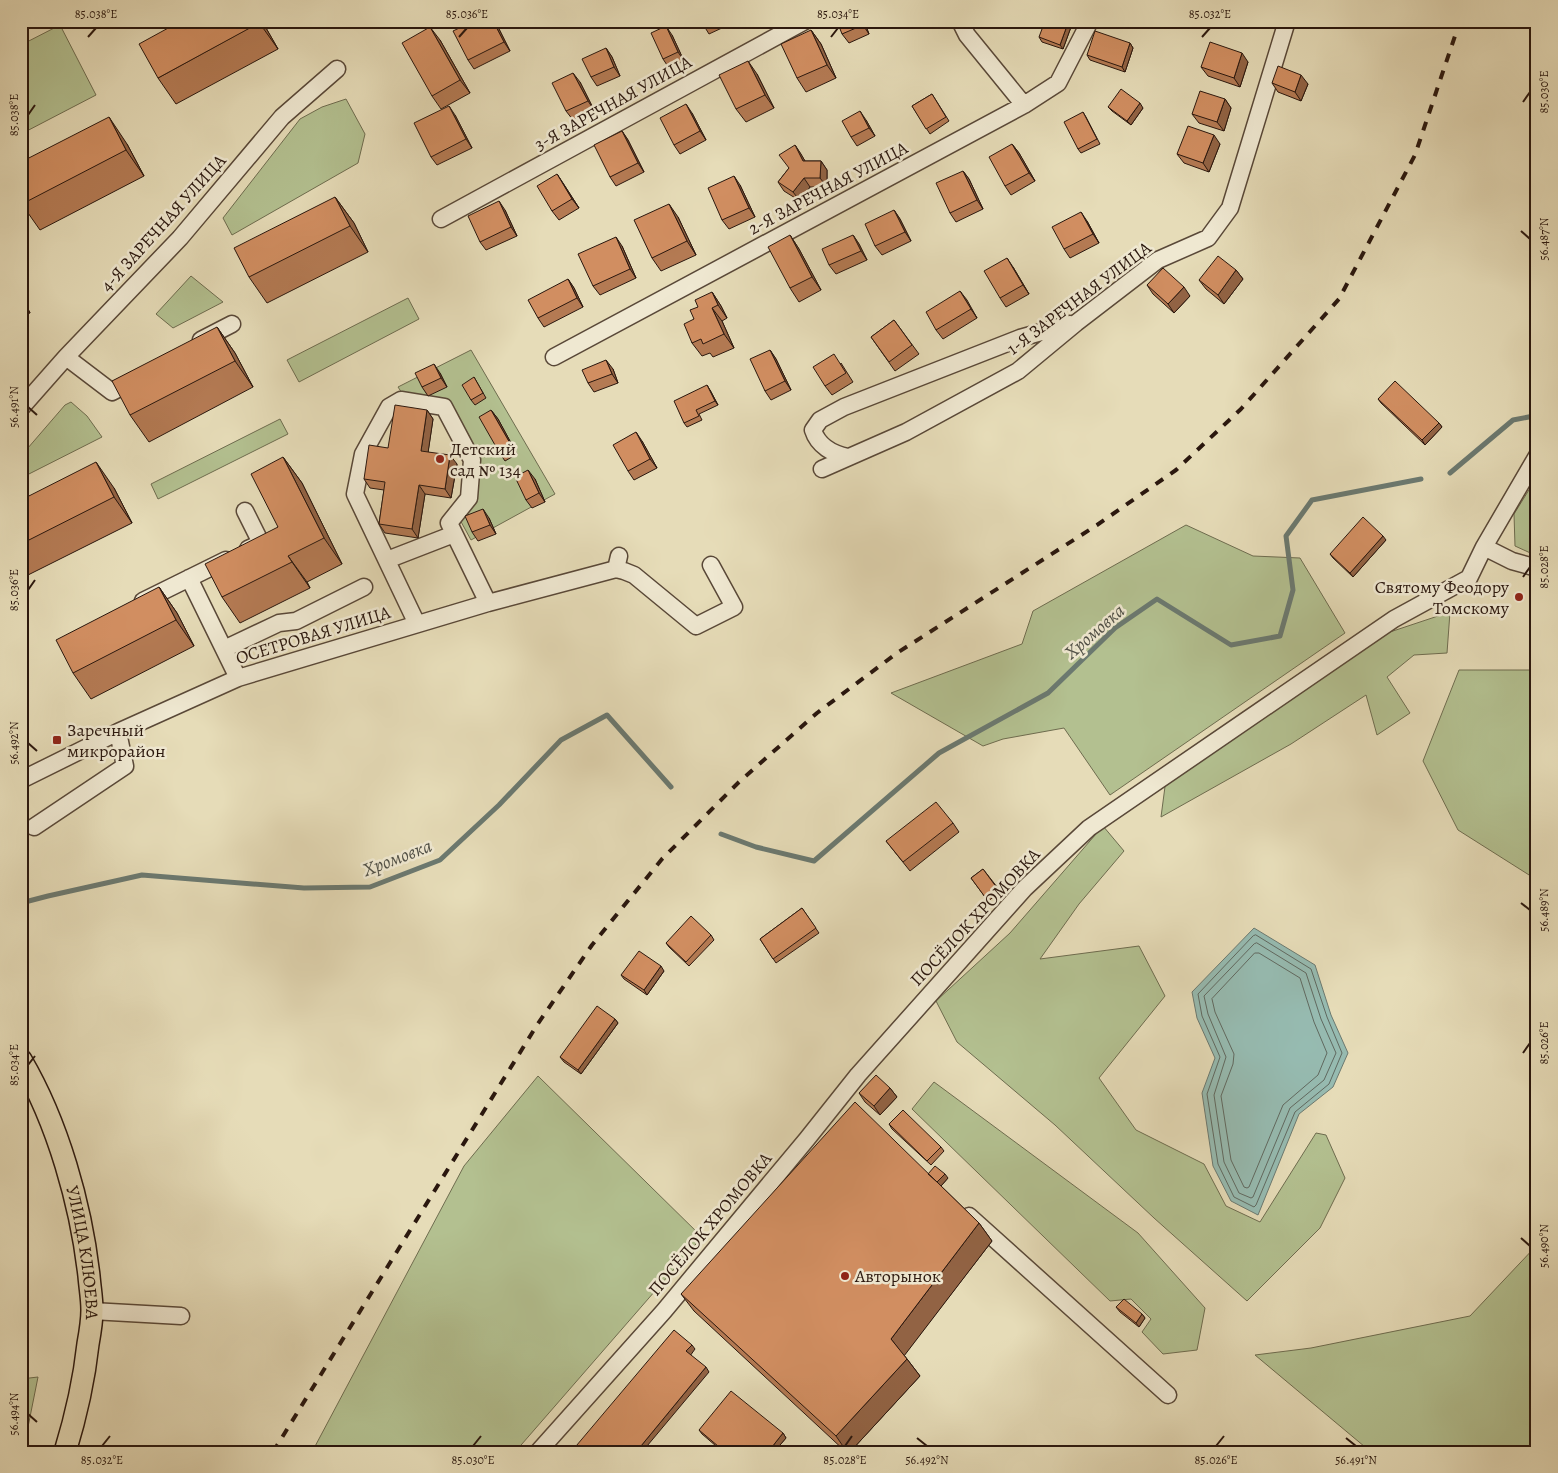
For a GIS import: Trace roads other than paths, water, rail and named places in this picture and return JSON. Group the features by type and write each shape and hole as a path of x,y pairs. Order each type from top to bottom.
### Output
{"main road":[{"name":"УЛИЦА КЛЮЕВА","path":"21,1060 37,1088 56,1138 79,1214 87,1261 92,1311 76,1418 65,1452"}],"street":[{"name":"3-Я ЗАРЕЧНАЯ УЛИЦА","path":"441,219 805,21"},
{"path":"960,21 967,35 1024,105"},
{"name":"2-Я ЗАРЕЧНАЯ УЛИЦА","path":"554,357 1024,105 1058,83 1090,21"},
{"name":"1-Я ЗАРЕЧНАЯ УЛИЦА","path":"822,468 906,432 1018,371 1076,323 1158,260 1208,238 1230,208 1287,21"},
{"name":"4-Я ЗАРЕЧНАЯ УЛИЦА","path":"21,408 180,238 282,117 337,69"},
{"path":"848,457 836,454 817,440 813,430 820,420 844,407 1020,338 1076,323"},
{"path":"190,346 232,324"},
{"path":"66,358 112,392 140,378 148,369"},
{"path":"417,624 355,494 363,454 389,407 401,400 444,407 472,460 469,498 449,523 488,604"},
{"name":"ПОСЁЛОК ХРОМОВКА","path":"538,1452 664,1311 846,1101 956,964 1019,895 1088,828 1394,619 1469,578 1484,546 1537,456"},
{"path":"125,609 261,543 245,511"},
{"path":"387,560 454,534"},
{"path":"1484,546 1512,561 1537,568"},
{"name":"ОСЕТРОВАЯ УЛИЦА","path":"21,780 118,732 238,678 488,604 617,563 624,571 634,575 696,626 734,607 711,565"},
{"path":"189,578 238,678"},
{"path":"224,649 279,624 296,621 364,587"},
{"path":"34,827 125,766 118,732"},
{"path":"958,1206 1168,1395"},
{"path":"92,1311 181,1316"}],"water":[{"path":"1254,928 1315,965 1331,1015 1348,1053 1333,1087 1299,1114 1258,1215 1231,1201 1213,1166 1202,1093 1215,1058 1197,1018 1192,992"}],"waterway":[{"name":"Хромовка","path":"1450,473 1513,420 1534,416"},
{"name":"Хромовка","path":"721,834 756,847 814,861 939,753 1048,693 1115,628 1157,599 1231,645 1280,636 1293,590 1286,536 1312,500 1421,479"},
{"name":"Хромовка","path":"21,903 142,875 304,888 370,887 440,860 499,805 561,740 607,715 671,787"}],"railway":[{"path":"273,1452 537,1025 592,945 662,859 739,782 817,713 897,653 1097,525 1176,470 1241,409 1339,299 1415,155 1460,21"}],"place":[{"name":"Детский сад № 134","path":"440,459"},
{"name":"Святому Феодору Томскому","path":"1519,597"},
{"name":"Заречный микрорайон","path":"57,740"},
{"name":"Авторынок","path":"845,1276"}]}
